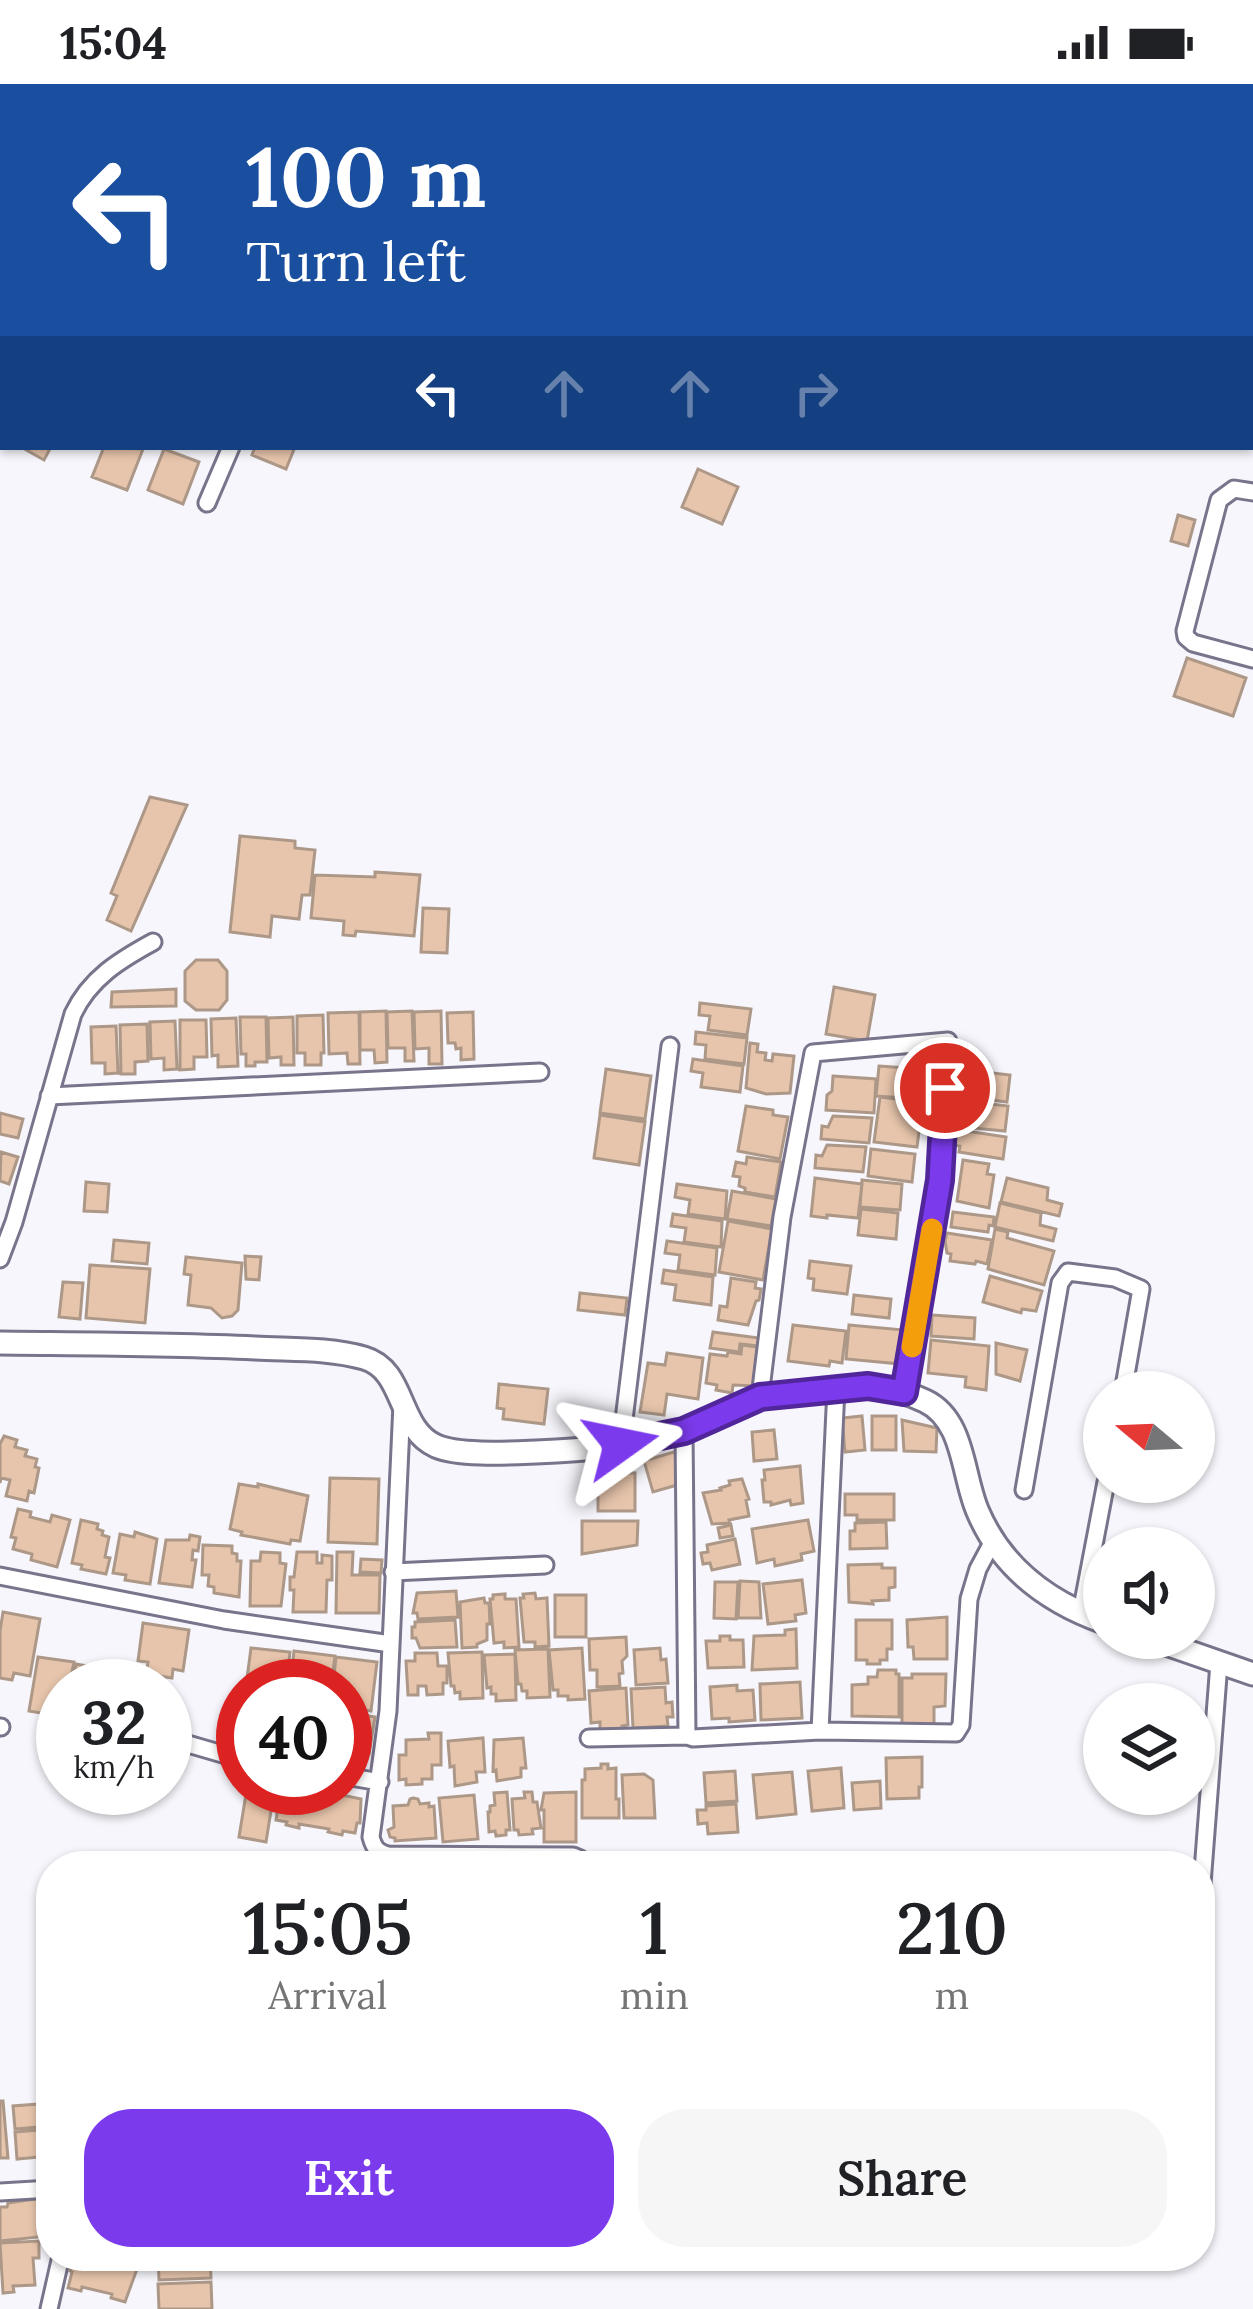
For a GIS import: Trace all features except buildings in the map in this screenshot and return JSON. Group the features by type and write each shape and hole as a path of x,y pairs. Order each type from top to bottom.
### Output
{"street":[{"path":"207,503 230,450"},
{"path":"1253,492 1234,488 1220,500 1185,631 1193,643 1253,659"},
{"path":"0,1259 79,1002 102,974 153,942"},
{"path":"760,1397 782,1217 813,1053 948,1041 940,1180 904,1392"},
{"path":"621,1444 670,1046"},
{"path":"49,1096 539,1072"},
{"path":"1024,1490 1060,1283 1068,1272 1115,1278 1141,1289 1127,1371"},
{"path":"0,1343 331,1352 376,1363 390,1378 419,1434 443,1448 531,1453 621,1444 684,1431 760,1397 868,1386 904,1392 928,1402 946,1418 977,1512 1002,1556 1031,1584 1081,1613 1102,1503"},
{"path":"820,1731 836,1388"},
{"path":"378,1851 371,1837 388,1711 402,1403"},
{"path":"684,1431 687,1736"},
{"path":"589,1738 820,1731 949,1735 959,1730 969,1599 993,1541"},
{"path":"393,1572 544,1565"},
{"path":"0,1576 224,1620 391,1644"},
{"path":"1208,1659 1253,1674"},
{"path":"1205,1851 1219,1663"},
{"path":"372,1781 380,1782"},
{"path":"0,2192 36,2190"},
{"path":"49,2309 58,2271"}],"slow traffic":[{"path":"912,1347 932,1229"}],"route":[{"path":"621,1444 684,1431 760,1397 868,1386 904,1392 940,1180 945,1088"}]}
